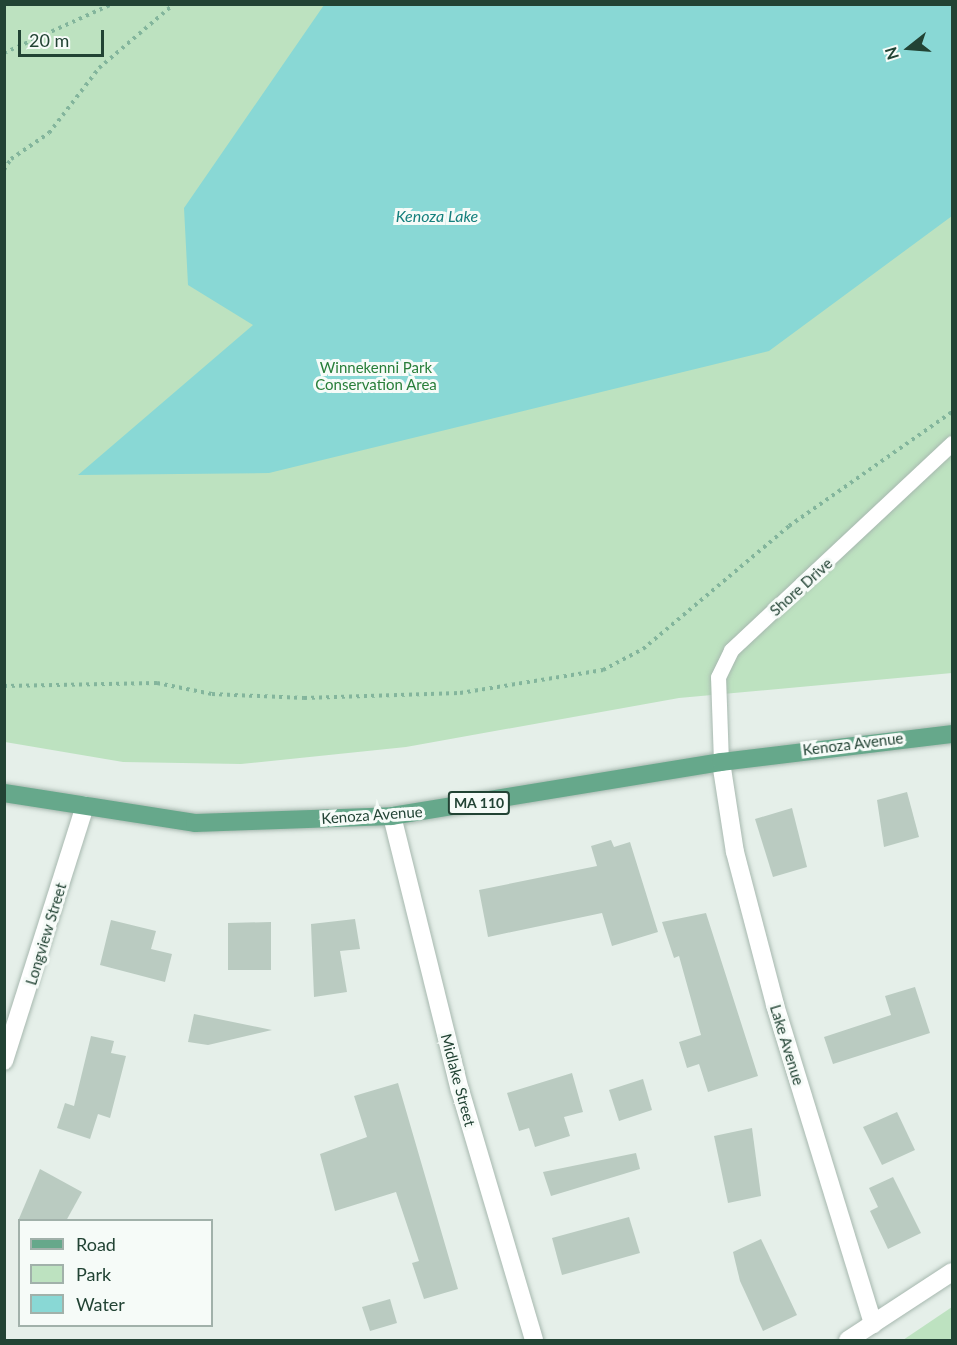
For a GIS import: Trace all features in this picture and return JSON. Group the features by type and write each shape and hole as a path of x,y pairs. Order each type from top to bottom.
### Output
{"main road":[{"name":"Kenoza Avenue","path":"4,793 195,823 392,816 721,762 952,734"}],"street":[{"name":"Lake Avenue","path":"721,762 735,852 775,1005 873,1324"},
{"name":"Longview Street","path":"4,1061 85,806"},
{"name":"Midlake Street","path":"392,816 460,1090 534,1341"},
{"path":"848,1341 952,1272"}],"lane":[{"name":"Shore Drive","path":"721,762 718,677 731,650 952,444"}],"path":[{"path":"4,53 112,4"},
{"path":"4,170 11,159 49,134 99,68 174,4"},
{"path":"4,686 157,683 212,694 304,698 460,693 603,670 643,649 789,526 952,412"}],"green space":[{"name":"Winnekenni Park Conservation Area","path":"5,5 952,5 952,673 679,698 406,747 241,764 123,762 5,742"},
{"path":"952,1307 952,1340 903,1340"}],"water":[{"name":"Kenoza Lake","path":"324,5 952,5 952,216 769,351 269,473 78,475 253,325 188,285 184,208"}],"building":[{"path":"907,792 919,837 884,847 877,800"},
{"path":"792,808 807,867 773,877 755,819"},
{"path":"611,840 614,847 630,842 658,932 612,946 602,913 488,937 479,890 597,866 591,846"},
{"path":"706,913 758,1076 708,1092 699,1064 687,1068 679,1042 701,1035 679,956 674,958 662,922"},
{"path":"355,919 360,949 340,951 347,992 314,997 311,924"},
{"path":"111,920 156,931 151,949 172,954 165,982 100,965"},
{"path":"271,922 271,970 228,970 228,923"},
{"path":"915,987 930,1033 833,1064 824,1037 891,1015 885,996"},
{"path":"194,1014 272,1030 208,1045 188,1042"},
{"path":"91,1036 114,1041 111,1053 126,1056 110,1118 98,1114 90,1139 57,1128 65,1103 74,1106"},
{"path":"572,1073 583,1112 564,1117 570,1136 535,1147 529,1128 519,1131 507,1093"},
{"path":"643,1079 652,1110 619,1121 609,1090"},
{"path":"398,1083 458,1289 424,1299 412,1263 419,1261 396,1192 335,1211 320,1154 367,1137 354,1096"},
{"path":"897,1112 915,1150 882,1165 863,1127"},
{"path":"752,1128 761,1196 728,1203 714,1136"},
{"path":"636,1153 640,1169 551,1196 543,1172"},
{"path":"40,1169 82,1192 67,1219 19,1219"},
{"path":"893,1177 921,1233 888,1249 870,1211 878,1207 869,1188"},
{"path":"629,1217 640,1253 562,1275 552,1238"},
{"path":"761,1239 797,1315 763,1331 740,1281 733,1252"},
{"path":"390,1299 397,1323 370,1331 362,1307"}]}
